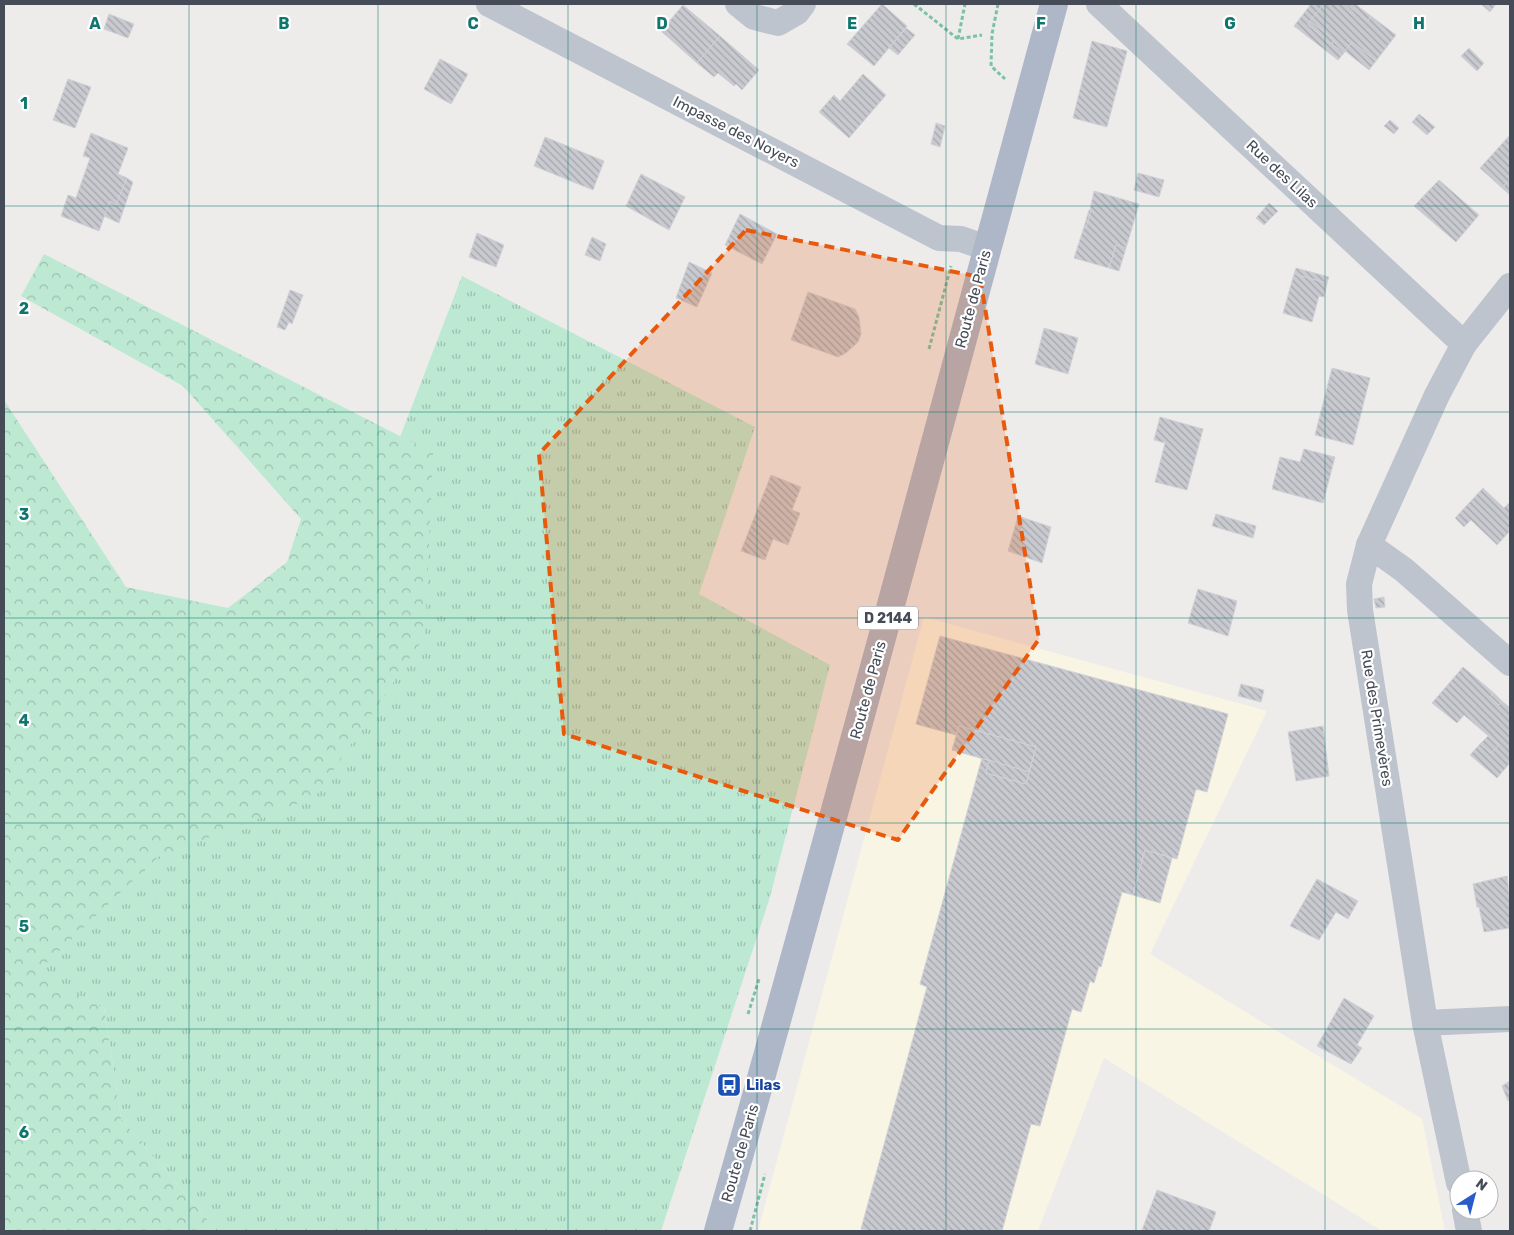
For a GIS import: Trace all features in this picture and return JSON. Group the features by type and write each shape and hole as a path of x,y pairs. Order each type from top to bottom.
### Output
{"main road":[{"name":"Route de Paris","path":"718,1231 861,719 986,248 1054,4"}],"street":[{"name":"Impasse des Noyers","path":"489,4 939,238 961,239 986,248"},
{"path":"738,4 754,17 778,23 797,12 803,4"},
{"name":"Rue des Lilas","path":"1099,4 1464,344"},
{"name":"Rue des Primevères","path":"1456,1170 1425,1023 1360,610 1359,584 1368,545 1437,395 1464,344 1510,286"},
{"path":"1368,545 1404,570 1510,663"},
{"path":"1425,1023 1510,1019"}],"path":[{"path":"914,4 958,39 982,35"},
{"path":"958,39 965,4"}],"highlighted area":[{"path":"746,230 980,277 1039,639 898,840 564,734 539,454"}],"shaded area":[{"path":"924,617 1267,711 1150,954 1422,1119 1445,1231 1382,1231 1104,1058 1038,1231 758,1231"}],"green space":[{"path":"44,254 433,453 425,636 315,797 158,857 35,974 104,1008 121,1119 217,1231 4,1231 4,400 126,587 228,608 287,562 301,519 183,386 21,296"},
{"path":"462,276 755,427 699,594 830,665 770,897 661,1231 217,1231 121,1119 104,1008 35,975 157,731 400,437"}],"building":[{"path":"882,4 907,26 874,66 847,44"},
{"path":"1311,4 1324,4 1308,25 1344,53 1338,60 1294,26"},
{"path":"1324,4 1346,4 1368,21 1371,16 1396,35 1376,61 1352,42 1344,53 1332,44 1334,40 1310,21"},
{"path":"1346,4 1355,4 1371,16 1368,21"},
{"path":"1481,4 1496,4 1490,12"},
{"path":"683,5 720,36 697,63 661,31"},
{"path":"109,14 134,24 128,38 104,29"},
{"path":"1310,21 1334,40 1332,44 1308,25"},
{"path":"906,28 915,35 898,55 889,48"},
{"path":"720,36 759,70 742,90 718,73 714,77 697,63"},
{"path":"1092,41 1127,51 1107,127 1073,118"},
{"path":"1352,42 1376,61 1369,70 1345,51"},
{"path":"1469,48 1484,63 1477,71 1461,56"},
{"path":"440,59 468,74 451,104 424,89"},
{"path":"863,74 886,95 849,138 819,112 834,95 840,101"},
{"path":"68,79 91,87 75,128 53,120"},
{"path":"1419,114 1435,127 1427,135 1412,122"},
{"path":"1390,120 1399,128 1394,134 1384,126"},
{"path":"936,123 945,126 940,147 931,144"},
{"path":"91,133 128,148 118,174 127,178 116,205 110,201 99,231 61,216 68,195 76,198 90,158 83,156"},
{"path":"1510,135 1510,179 1502,188 1480,168"},
{"path":"545,137 604,161 593,190 534,166"},
{"path":"1138,173 1164,180 1159,197 1134,190"},
{"path":"641,174 685,197 669,230 626,206"},
{"path":"127,178 133,182 119,223 104,216 110,201 116,205"},
{"path":"1510,179 1510,195 1502,188"},
{"path":"1439,180 1479,215 1456,242 1414,206"},
{"path":"1094,191 1139,204 1126,248 1116,245 1109,268 1074,258 1084,227 1086,228"},
{"path":"1269,203 1278,211 1264,225 1256,218"},
{"path":"1089,210 1091,210 1086,228 1084,227"},
{"path":"740,214 777,234 762,264 725,245"},
{"path":"477,233 504,245 496,267 469,257"},
{"path":"592,237 606,244 600,261 585,255"},
{"path":"1116,245 1126,248 1119,271 1109,268"},
{"path":"689,262 712,273 697,307 676,298"},
{"path":"1296,268 1329,277 1327,283 1294,274"},
{"path":"1294,274 1327,283 1324,297 1319,296 1312,322 1283,313"},
{"path":"290,290 303,295 292,324 289,322 285,330 277,327"},
{"path":"808,292 855,309 859,317 861,334 858,342 846,353 838,357 791,340"},
{"path":"1044,328 1078,338 1068,374 1035,364"},
{"path":"1332,368 1370,378 1353,445 1315,435"},
{"path":"1160,417 1203,429 1187,490 1155,482 1165,443 1154,440"},
{"path":"1304,449 1335,457 1323,503 1272,489 1280,457 1300,462"},
{"path":"771,475 801,487 792,510 800,513 788,545 773,539 765,560 741,551"},
{"path":"1483,488 1504,508 1510,502 1510,531 1497,545 1471,520 1464,527 1455,518"},
{"path":"1216,514 1256,526 1253,538 1212,526"},
{"path":"1018,516 1051,527 1042,563 1008,551"},
{"path":"1198,589 1237,601 1228,636 1188,623"},
{"path":"1384,597 1385,607 1376,608 1374,599"},
{"path":"940,636 1228,714 1207,792 1196,789 1177,859 1145,850 1133,895 1122,892 1101,967 1099,966 1094,983 1090,981 1081,1012 1072,1009 1040,1126 1031,1124 1002,1231 868,1231 861,1229 927,987 920,984 982,758 989,760 986,773 1026,784 1036,747 959,726 956,735 916,724"},
{"path":"1463,667 1494,693 1490,697 1499,705 1502,701 1510,708 1510,763 1497,778 1470,755 1480,744 1491,753 1499,745 1464,715 1457,723 1432,703"},
{"path":"1241,684 1264,690 1261,702 1238,696"},
{"path":"1494,693 1502,701 1499,705 1490,697"},
{"path":"959,726 1036,747 1029,772 952,750"},
{"path":"1323,726 1329,776 1296,781 1288,732"},
{"path":"1488,736 1499,745 1491,753 1480,744"},
{"path":"989,760 1029,772 1026,784 986,773"},
{"path":"1145,850 1172,858 1160,903 1133,895"},
{"path":"1507,876 1510,901 1510,928 1484,932 1473,884"},
{"path":"1317,879 1358,901 1348,919 1336,912 1319,940 1290,926"},
{"path":"1344,998 1374,1016 1357,1045 1362,1048 1351,1064 1317,1046"},
{"path":"1510,1081 1510,1100 1508,1101 1502,1086"},
{"path":"1157,1190 1216,1212 1209,1231 1142,1230"}],"place":[{"name":"Lilas","path":"729,1085"}]}
